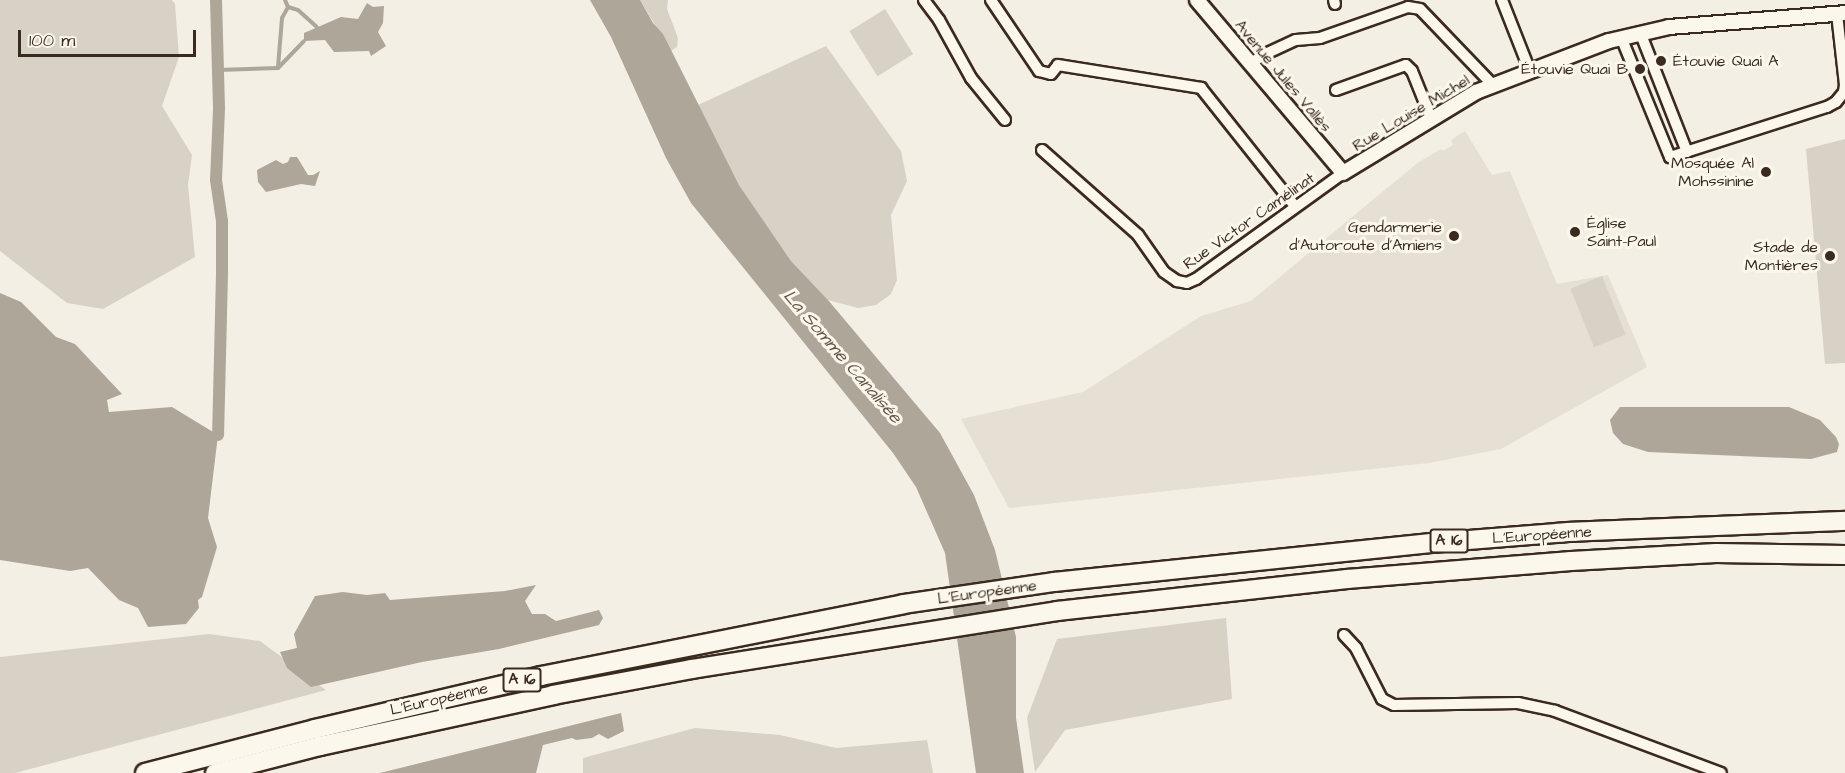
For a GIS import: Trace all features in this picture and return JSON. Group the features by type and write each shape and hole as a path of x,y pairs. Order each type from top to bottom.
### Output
{"highway":[{"name":"L'Européenne","path":"145,773 530,678 689,644 903,604 1054,582 1305,554 1500,537 1845,521"},
{"name":"L'Européenne","path":"216,773 374,734 553,694 908,633 1057,611 1347,579 1560,562 1716,553 1845,555"}],"street":[{"path":"924,0 939,20 971,78 1005,120"},
{"path":"992,0 1039,71 1051,74 1058,65 1201,88 1295,206"},
{"name":"Avenue Jules Vallès","path":"1197,0 1343,172"},
{"path":"1503,0 1530,71"},
{"path":"1251,64 1261,56 1296,40 1320,38 1408,7 1420,9 1493,86"},
{"path":"1622,37 1670,157 1827,107 1836,102 1844,92 1845,85 1841,13"},
{"name":"Rue Louise Michel","path":"1343,172 1431,118 1493,86 1622,37 1640,32 1841,13"},
{"path":"1640,32 1688,152"},
{"path":"1336,90 1406,65 1412,71 1431,118"},
{"name":"Rue Victor Camélinat","path":"1042,150 1138,235 1164,272 1177,281 1187,283 1196,279 1343,172"},
{"path":"1344,635 1356,648 1382,699 1394,705 1518,703 1555,711 1721,773"}],"shaded area":[{"path":"0,0 172,0 175,4 179,57 162,106 192,155 188,185 195,257 103,309 67,303 0,251"},
{"path":"640,0 668,0 667,9 678,38 677,47 671,51"},
{"path":"885,9 913,54 877,76 849,31"},
{"path":"826,46 901,151 907,181 891,215 897,280 891,294 876,305 858,308 828,300 791,261 739,185 698,105"},
{"path":"1465,131 1492,175 1510,171 1557,284 1608,275 1647,367 1501,449 1429,463 1009,508 961,419 1083,392 1201,316 1251,301 1419,162 1453,145 1451,140"},
{"name":"Stade de Montières","path":"1845,139 1845,363 1825,364 1806,149"},
{"path":"1602,276 1626,334 1594,347 1570,289"},
{"path":"1226,618 1232,699 1065,730 1035,772 1027,718 1057,639"},
{"path":"209,634 260,641 326,690 15,773 0,773 0,657"},
{"path":"695,728 780,735 836,748 927,740 933,773 583,773 583,758"}],"water":[{"name":"La Somme Canalisée","path":"590,0 640,0 653,23 663,34 739,185 791,261 828,300 940,433 974,495 995,550 1016,637 1016,718 1024,773 976,773 945,553 916,487 893,453 691,203 666,158 611,37"},
{"path":"367,3 373,7 384,6 383,23 378,32 386,46 371,56 369,51 334,52 325,40 304,41 304,33 341,17 358,19"},
{"path":"290,157 297,157 308,175 320,171 315,186 301,184 266,192 258,182 257,170 276,160 283,164 288,162"},
{"path":"0,293 21,302 56,337 75,344 122,394 107,400 109,412 172,407 218,435 208,518 217,547 202,597 198,600 199,608 186,624 148,627 138,608 119,600 88,568 70,571 0,560"},
{"path":"1620,407 1789,407 1820,420 1836,437 1839,444 1837,452 1811,459 1648,452 1623,444 1613,433 1610,420"},
{"path":"536,585 525,601 532,614 545,614 556,621 599,610 603,618 599,625 499,649 422,662 311,687 287,668 280,652 297,648 294,634 315,596 343,592 367,595 385,593 390,600 505,591"},
{"path":"621,713 624,731 608,739 599,734 592,738 576,740 572,738 543,745 536,773 380,773"}],"waterway":[{"path":"216,0 219,109 216,180 222,221 218,435"},
{"path":"285,0 288,7 298,10 317,27"},
{"path":"278,67 282,18 288,7"},
{"path":"218,70 278,68 304,41"}],"place":[{"name":"Étouvie Quai A","path":"1661,61"},
{"name":"Étouvie Quai B","path":"1640,69"},
{"name":"Mosquée Al Mohssinine","path":"1766,172"},
{"name":"Église Saint-Paul","path":"1575,232"},
{"name":"Gendarmerie d'Autoroute d'Amiens","path":"1454,236"},
{"name":"Stade de Montières","path":"1830,256"}]}
